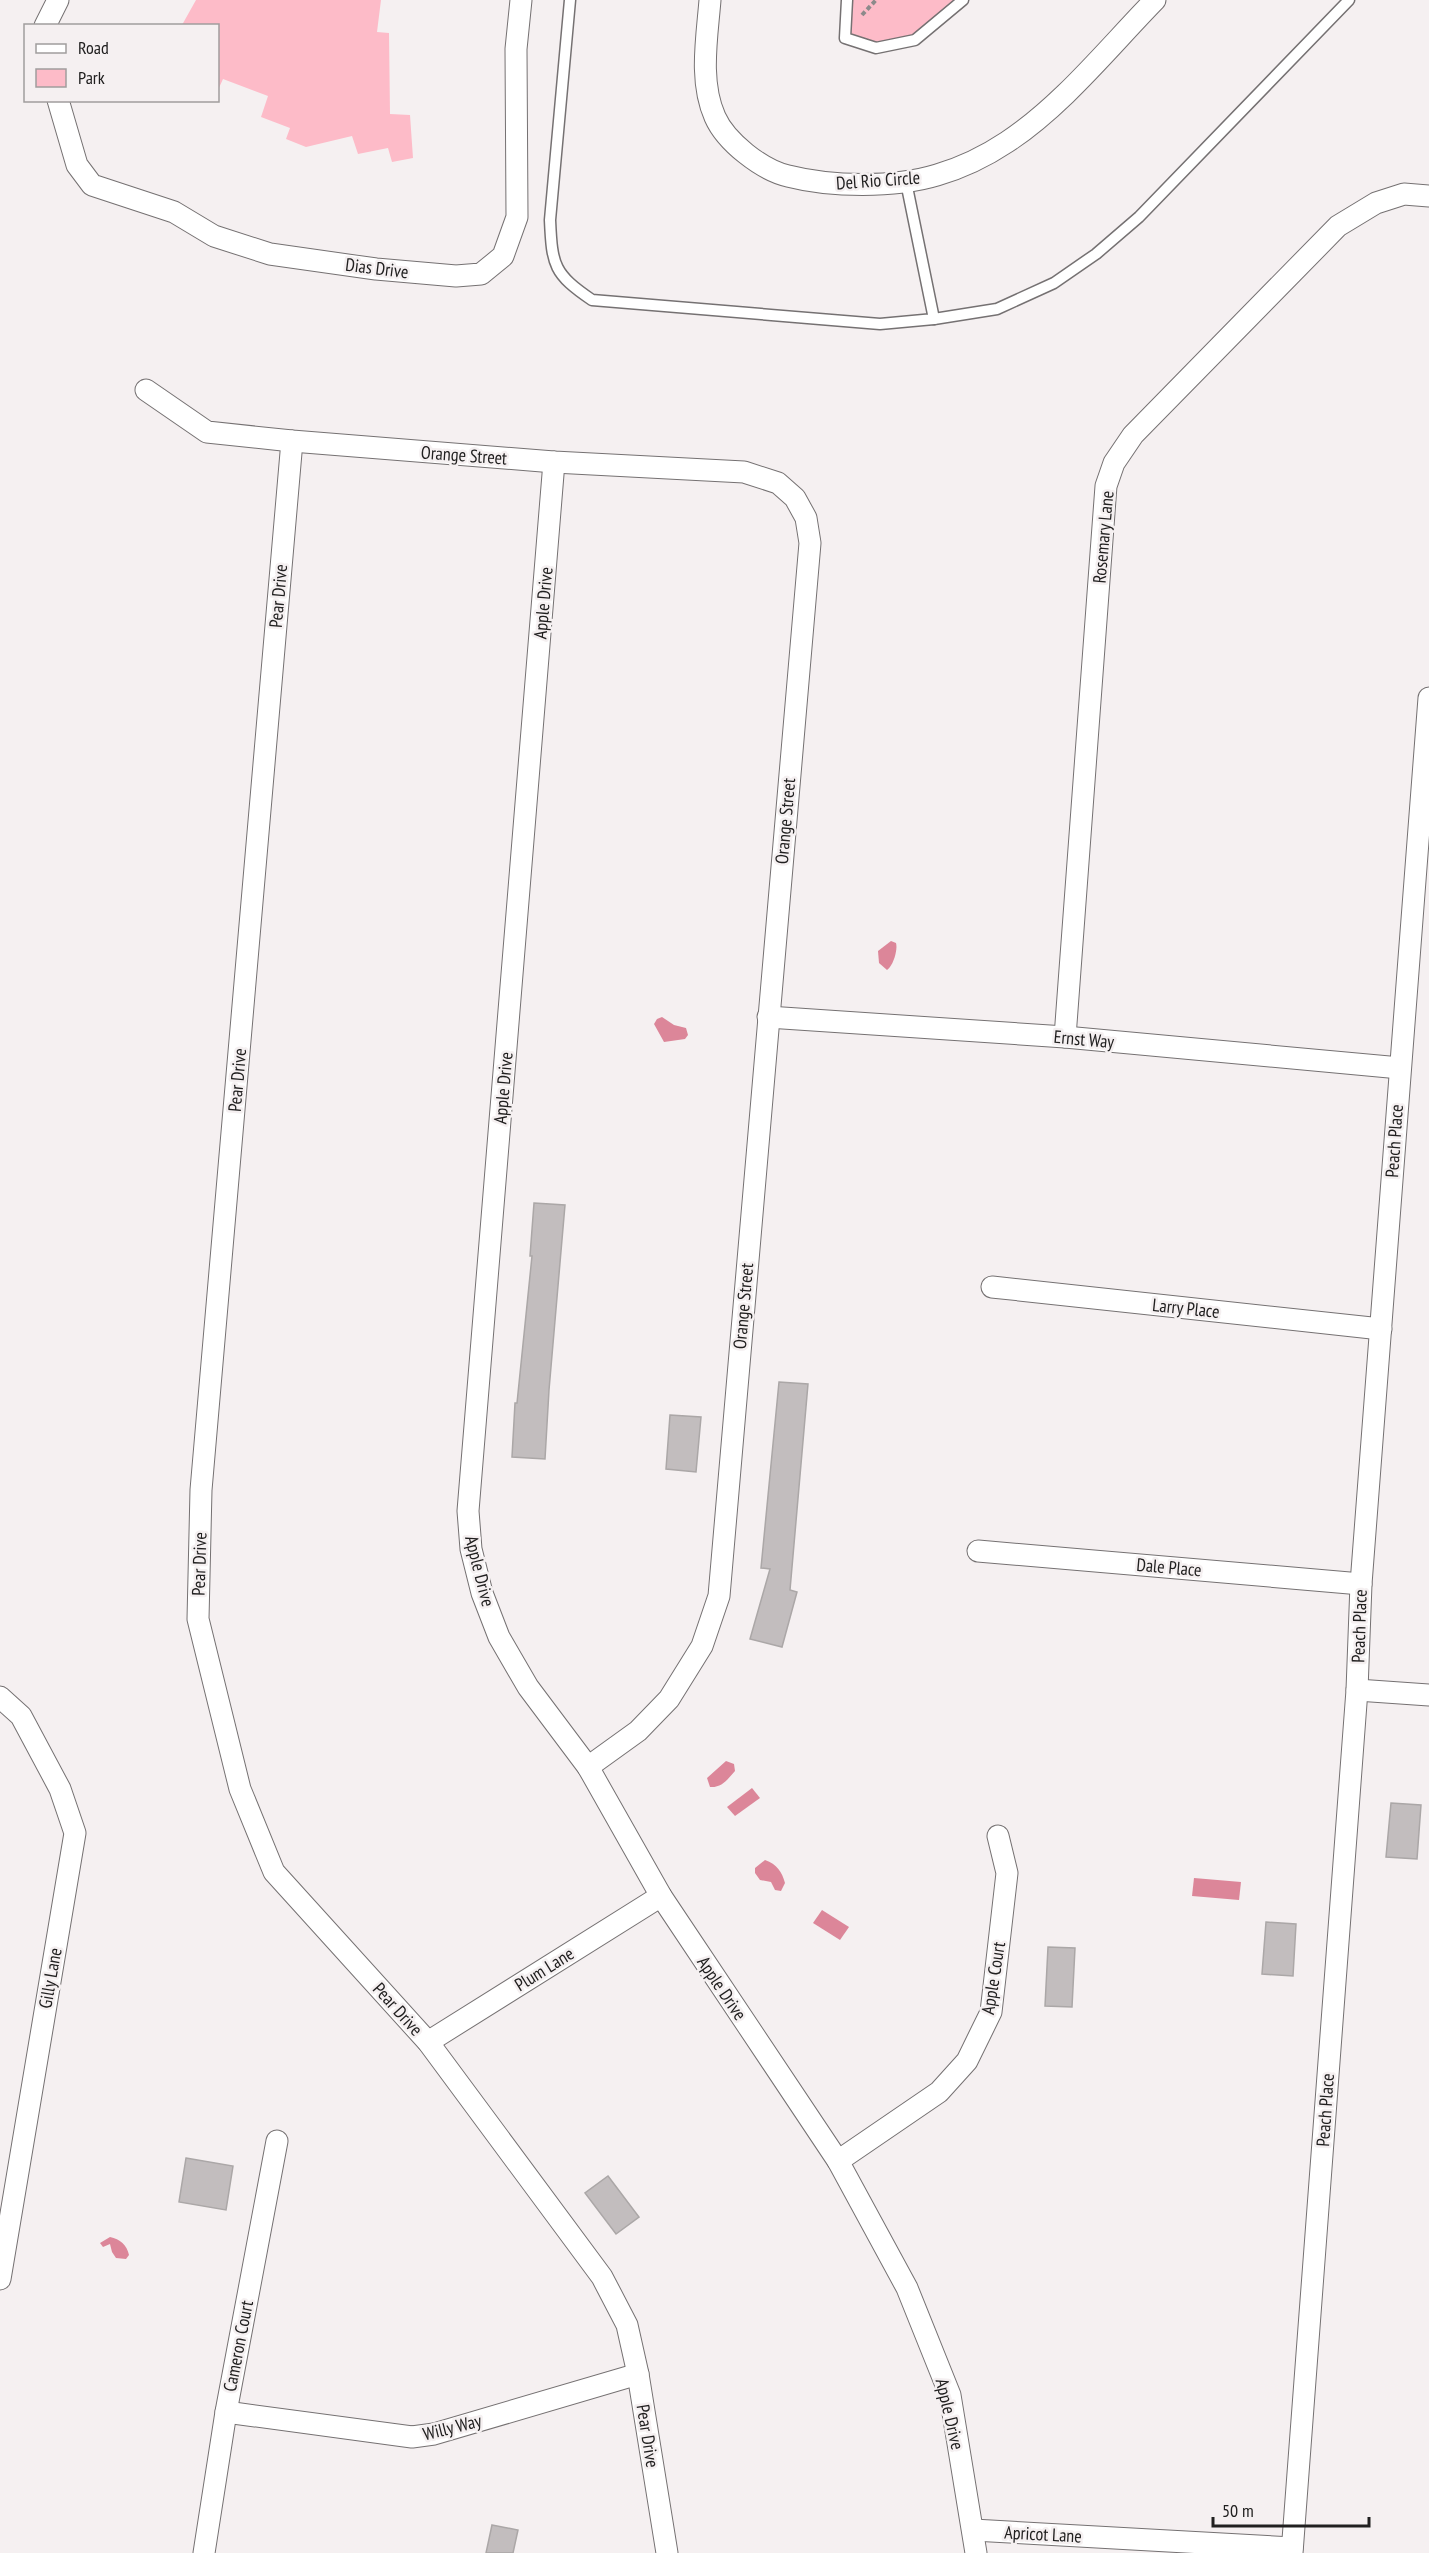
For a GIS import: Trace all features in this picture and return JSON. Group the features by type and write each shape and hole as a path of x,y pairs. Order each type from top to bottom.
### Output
{"street":[{"path":"46,24 58,0"},
{"name":"Dias Drive","path":"60,102 77,165 92,186 174,212 214,236 270,254 376,269 456,276 481,274 503,256 517,217 516,49 521,0"},
{"name":"Del Rio Circle","path":"710,0 705,66 707,83 716,118 727,137 758,162 785,176 831,183 906,182 937,175 967,163 1007,142 1073,85 1155,0"},
{"name":"Rosemary Lane","path":"1065,1037 1106,486 1114,464 1133,435 1338,226 1376,203 1404,194 1429,196"},
{"name":"Orange Street","path":"146,390 207,432 554,462 744,472 778,483 795,498 806,518 810,543 719,1596 702,1646 669,1699 638,1731 588,1767"},
{"name":"Pear Drive","path":"292,441 201,1490 198,1619 240,1790 274,1872 428,2042 602,2277 627,2325 638,2374 667,2553"},
{"name":"Apple Drive","path":"554,462 468,1511 471,1549 482,1593 499,1637 528,1687 588,1767 661,1896 838,2161 907,2288 950,2395 976,2553"},
{"name":"Peach Place","path":"1292,2551 1357,1689 1360,1584 1429,698"},
{"name":"Ernst Way","path":"768,1017 1065,1037 1400,1068"},
{"name":"Larry Place","path":"992,1287 1380,1329"},
{"name":"Dale Place","path":"978,1551 1360,1584"},
{"path":"1357,1689 1429,1695"},
{"name":"Gilly Lane","path":"0,1698 21,1716 60,1789 75,1833 0,2279"},
{"name":"Apple Court","path":"838,2161 939,2092 967,2061 991,2012 1007,1873 998,1836"},
{"name":"Plum Lane","path":"428,2042 661,1896"},
{"name":"Cameron Court","path":"204,2553 226,2412 277,2141"},
{"name":"Willy Way","path":"226,2412 412,2437 434,2434 638,2374"},
{"name":"Apricot Lane","path":"973,2530 1292,2551"}],"lane":[{"path":"570,0 550,220 552,257 566,282 592,300 880,324 934,319 997,309 1054,283 1095,254 1139,217 1349,0"},
{"path":"847,0 845,39 876,48 915,40 963,0"},
{"path":"906,182 934,319"}],"green space":[{"path":"196,0 381,0 377,32 389,33 390,114 410,115 413,158 392,162 388,148 358,154 352,136 306,147 286,139 290,128 261,117 268,96 223,79 219,88 219,24 183,24"},
{"path":"847,0 963,0 915,40 876,48 845,39"}],"shaded area":[{"path":"891,941 896,943 896,950 893,962 887,970 879,963 878,951"},
{"path":"662,1017 674,1025 686,1028 688,1035 685,1039 664,1042 654,1024"},
{"path":"726,1761 734,1764 735,1771 721,1784 710,1787 707,1778"},
{"path":"752,1788 760,1798 735,1816 727,1807"},
{"path":"765,1860 776,1866 782,1875 785,1883 781,1891 775,1890 771,1882 760,1880 755,1873 755,1868"},
{"path":"1194,1878 1241,1882 1239,1900 1192,1896"},
{"path":"822,1910 849,1927 840,1940 813,1923"},
{"path":"110,2237 125,2245 129,2255 126,2259 116,2258 110,2244 103,2247 100,2243"}],"building":[{"path":"534,1203 565,1205 545,1459 512,1457 515,1403 517,1403 532,1256 530,1256"},
{"path":"779,1382 808,1384 790,1590 797,1592 782,1647 750,1639 770,1569 761,1568"},
{"path":"670,1415 701,1417 696,1472 666,1469"},
{"path":"1391,1803 1421,1805 1417,1859 1386,1857"},
{"path":"1266,1922 1296,1924 1293,1976 1262,1974"},
{"path":"1048,1947 1075,1948 1072,2007 1045,2006"},
{"path":"186,2158 233,2166 226,2210 179,2202"},
{"path":"608,2176 639,2217 616,2234 585,2193"},
{"path":"492,2525 518,2530 513,2553 486,2553"}]}
